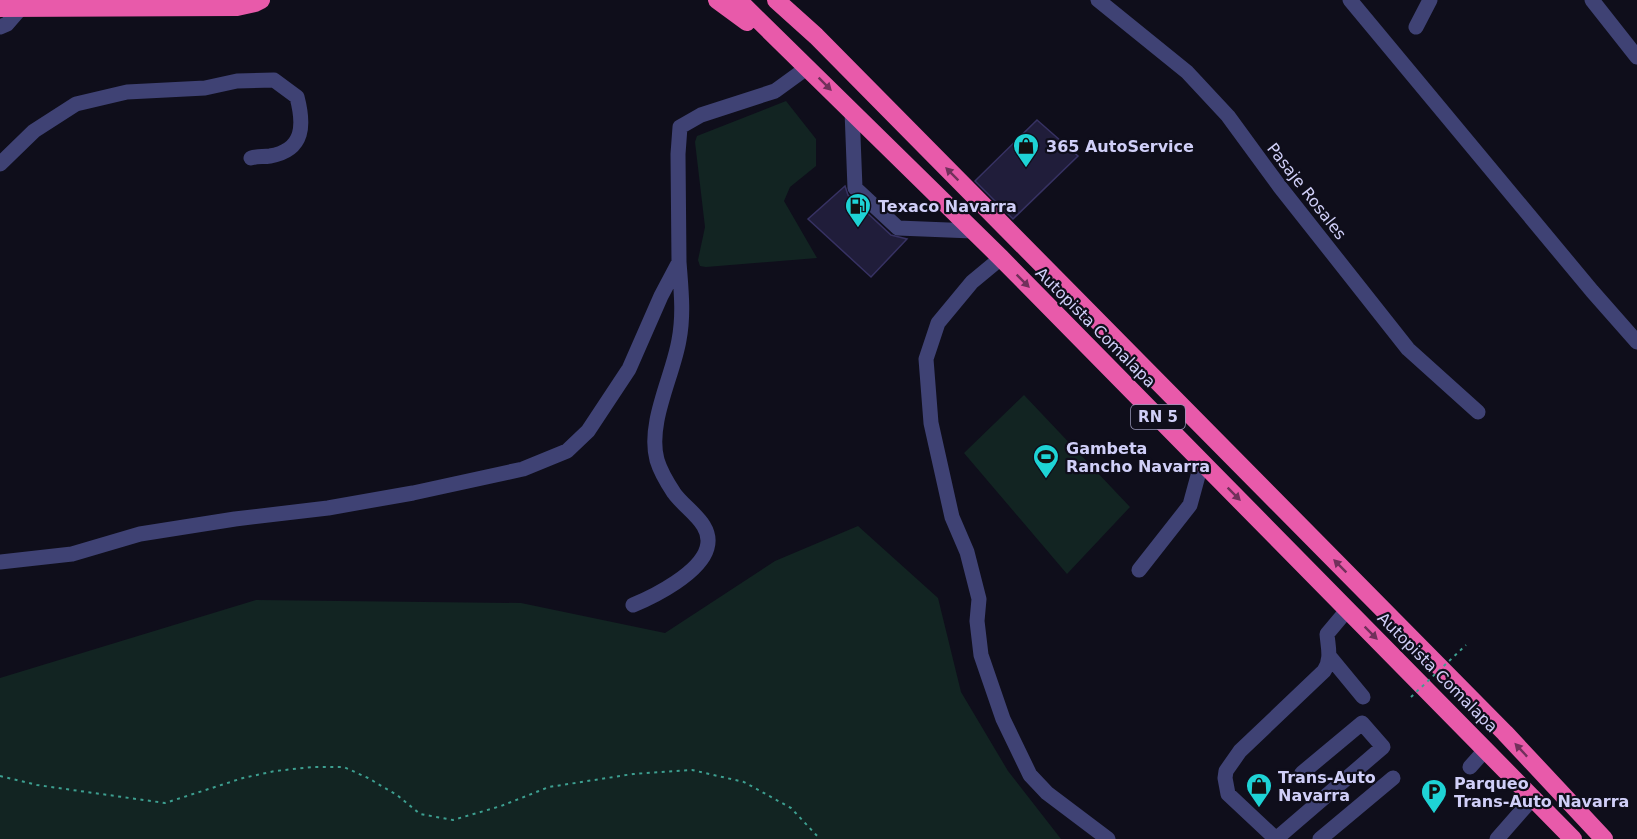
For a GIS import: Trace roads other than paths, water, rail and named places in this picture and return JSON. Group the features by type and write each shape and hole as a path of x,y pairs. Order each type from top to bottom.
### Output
{"highway":[{"path":"0,8 237,7 261,0"},
{"path":"717,0 808,68"},
{"name":"Autopista Comalapa","path":"738,0 1001,258 1573,839"},
{"name":"Autopista Comalapa","path":"776,0 816,36 1505,733 1604,839"},
{"path":"784,0 816,36"}],"street":[{"name":"Pasaje Rosales","path":"1098,0 1187,72 1220,107 1408,349 1478,412"},
{"path":"1350,0 1637,342"},
{"path":"1416,27 1430,0"},
{"path":"1592,0 1637,57"},
{"path":"0,27 7,24 20,9"},
{"path":"633,605 651,597 695,568 706,551 709,539 704,525 674,492 657,460 658,416 679,341 682,308 679,262 680,127 702,115 775,91 808,68"},
{"path":"0,164 34,131 76,104 127,92 205,88 237,81 274,80 297,97 302,115 302,131 294,144 285,151 271,156 251,158"},
{"path":"852,111 855,188 898,228 973,231"},
{"path":"1001,258 972,282 938,323 926,359 931,423 952,517 967,552 979,599 977,621 981,655 1003,719 1030,775 1047,794 1108,839"},
{"path":"0,562 72,555 140,534 235,519 328,508 413,493 473,481 534,464 567,451 588,431 629,369 679,262"},
{"path":"658,303 682,308"},
{"path":"1139,570 1190,505 1202,461"},
{"path":"1302,773 1362,723 1383,747 1276,839 1228,794 1225,778 1226,771 1240,751 1329,665 1327,634 1348,609"},
{"path":"1329,657 1363,697"},
{"path":"1470,767 1486,749"},
{"path":"1320,839 1393,778"},
{"path":"1497,839 1533,798"}],"place":[{"name":"365 AutoService","path":"1026,169"},
{"name":"Texaco Navarra","path":"858,229"},
{"name":"Gambeta Rancho Navarra","path":"1046,480"},
{"name":"Trans-Auto Navarra","path":"1259,809"},
{"name":"Parqueo Trans-Auto Navarra","path":"1434,815"}]}
